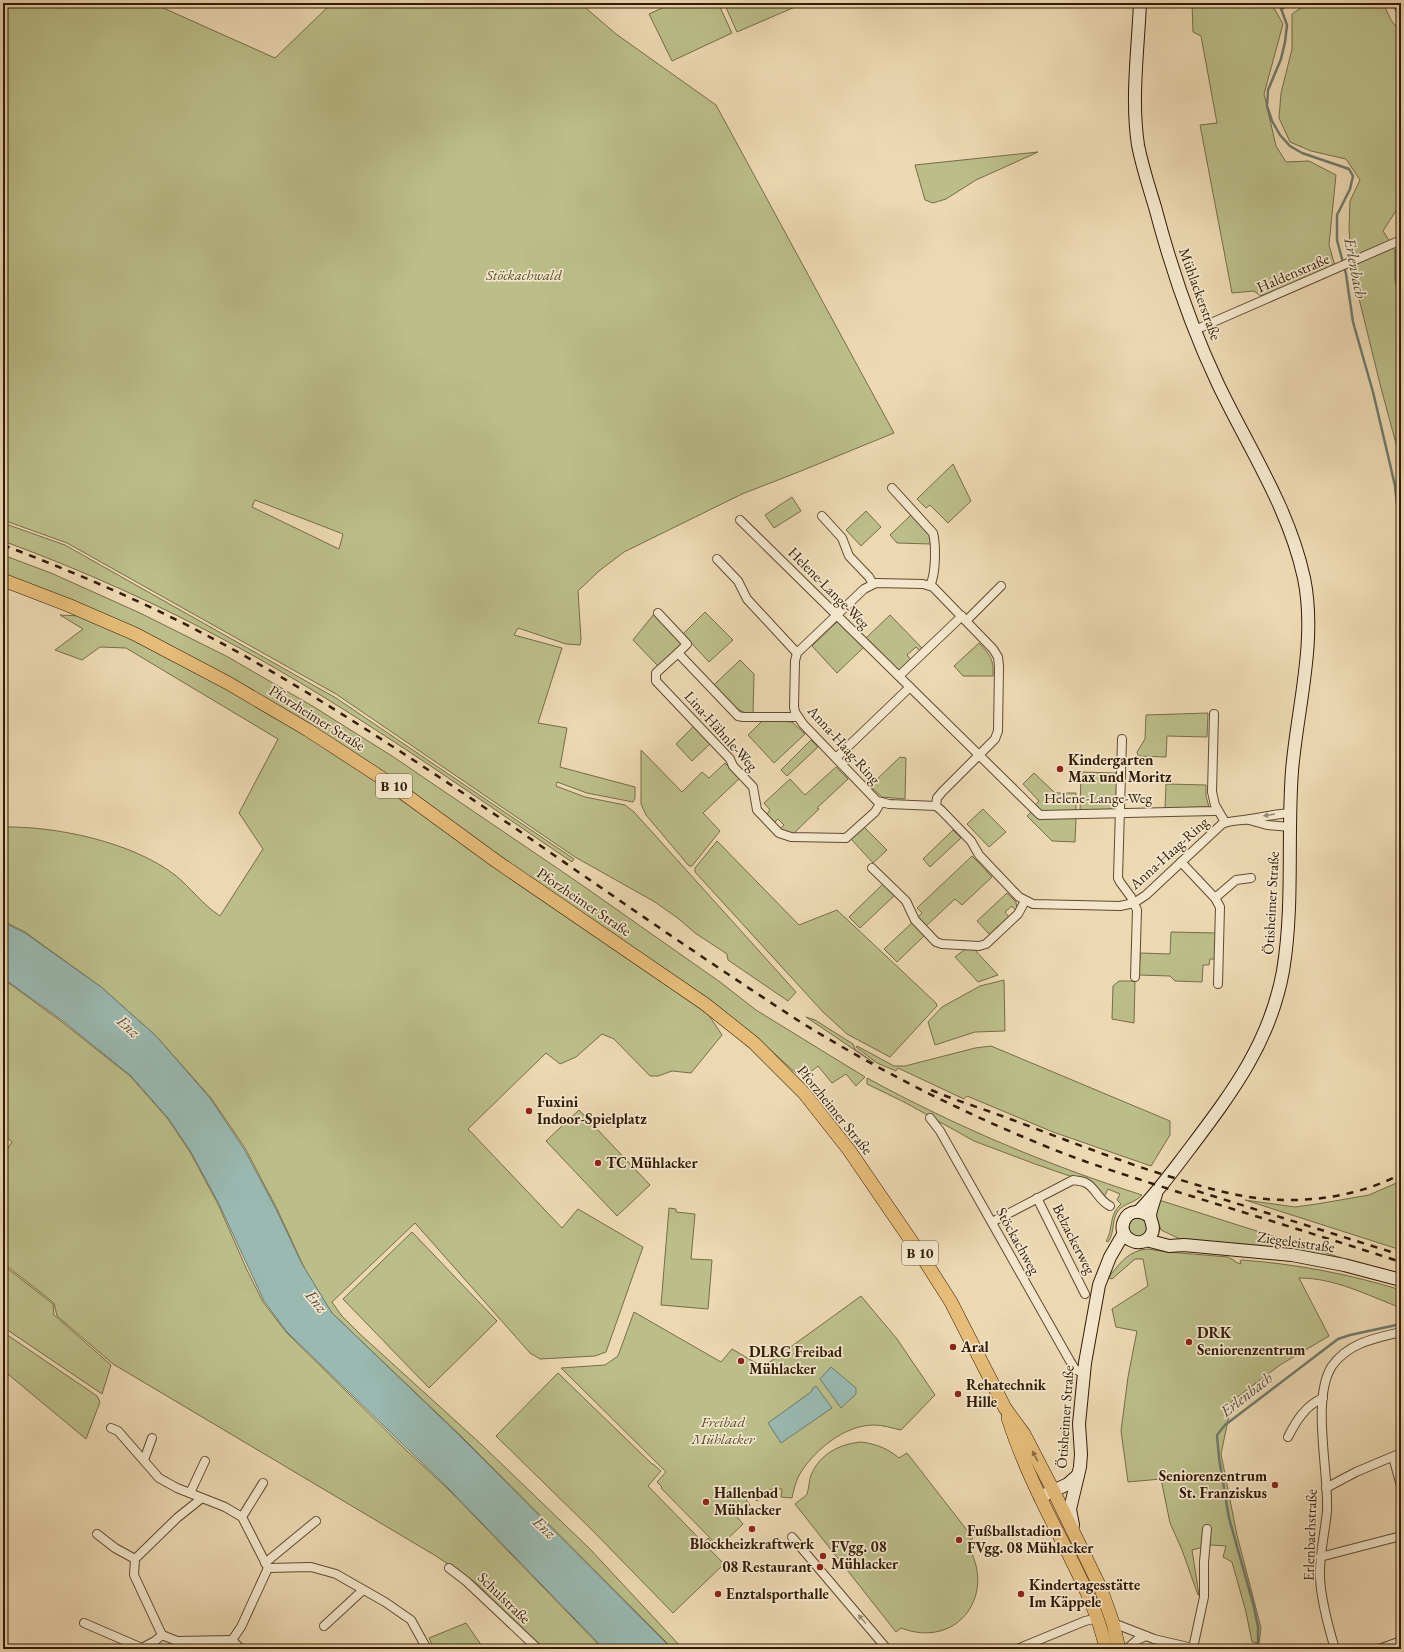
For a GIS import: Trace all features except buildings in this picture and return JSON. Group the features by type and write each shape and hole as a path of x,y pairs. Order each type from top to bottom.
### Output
{"main road":[{"name":"Mühlackerstraße","path":"1140,3 1135,114 1138,146 1167,253 1194,330 1217,382 1276,496 1304,579"},
{"name":"Ötisheimer Straße","path":"1138,1212 1156,1193 1238,1083 1260,1045 1274,1005 1282,973 1286,948 1292,769 1307,660 1307,611 1304,579"},
{"name":"Pforzheimer Straße","path":"3,580 68,605 141,637 228,683 308,730 388,782 496,861 677,985 736,1028 773,1060 821,1113 883,1198 944,1291 1005,1408 1024,1434 1053,1490 1101,1589 1113,1624 1119,1649"},
{"path":"1150,1217 1156,1193"},
{"path":"1138,1212 1146,1214 1150,1217 1154,1226 1150,1236 1137,1242 1128,1237 1123,1229 1124,1221 1130,1214 1138,1212"},
{"name":"Ziegeleistraße","path":"1150,1236 1169,1246 1184,1245 1299,1256 1344,1265 1401,1280"},
{"name":"Ötisheimer Straße","path":"1040,1497 1068,1484 1078,1475 1081,1454 1080,1424 1084,1374 1100,1285 1104,1271 1128,1237"},
{"name":"Pforzheimer Straße","path":"1005,1408 1015,1440 1040,1497 1087,1592 1098,1618 1106,1649"},
{"path":"1076,1538 1070,1509 1078,1475"},
{"path":"1098,1618 1113,1624"}],"street":[{"name":"Haldenstraße","path":"1194,330 1336,270 1401,240"},
{"path":"892,488 933,533 934,576 930,585"},
{"path":"822,516 842,538 849,556 869,577 873,584"},
{"name":"Helene-Lange-Weg","path":"740,520 1040,815 1217,810"},
{"path":"717,559 738,581 747,599 797,653 864,589 873,584 930,585 937,590 996,652 999,661 998,732 992,743 942,792 937,798 936,806 971,841 981,857 1019,897 1026,902 1018,914 986,944 979,946 942,944 936,942 923,929 915,920 906,901 872,868"},
{"path":"899,676 1001,586"},
{"path":"658,613 687,644 678,653"},
{"name":"Lina-Hähnle-Weg","path":"797,717 738,716 678,653 656,673 656,681 730,759 733,766 753,787 757,810 779,833 791,837 846,838 875,812 881,802"},
{"name":"Anna-Haag-Ring","path":"797,653 795,661 794,707 797,717 873,798 889,804 936,806"},
{"path":"836,758 910,687"},
{"path":"1214,714 1212,792 1217,810 1225,822"},
{"path":"1122,739 1118,878 1128,892 1137,910 1135,977"},
{"name":"Anna-Haag-Ring","path":"1026,902 1033,904 1113,906 1134,903 1146,895 1212,832 1225,822 1290,813"},
{"name":"Anna-Haag-Ring","path":"1248,820 1267,825 1290,827"},
{"path":"1181,862 1215,898 1220,907 1218,984"},
{"path":"1215,898 1236,880 1251,878"},
{"name":"Stöckachweg","path":"930,1118 940,1131 1070,1361 1075,1369 1084,1374"},
{"name":"Belzackerweg","path":"992,1222 1073,1180 1086,1183 1095,1191 1102,1202 1110,1206"},
{"name":"Belzackerweg","path":"1037,1198 1085,1294"},
{"name":"Erlenbachstraße","path":"1335,1649 1320,1579 1320,1557 1327,1511 1323,1398 1325,1382 1332,1367 1346,1351 1368,1340 1401,1332"},
{"path":"1288,1437 1307,1408 1314,1402 1323,1398"},
{"path":"111,1428 118,1431 159,1478 177,1488 224,1507 242,1517 266,1565"},
{"path":"144,1460 152,1438"},
{"path":"1326,1488 1356,1472 1401,1453"},
{"path":"1393,1457 1401,1486"},
{"path":"190,1493 205,1461"},
{"path":"242,1517 263,1483"},
{"path":"202,1498 177,1518 135,1559 134,1575 162,1635 177,1641 232,1640 241,1649"},
{"path":"232,1640 241,1627 266,1565 316,1521"},
{"path":"1113,1624 1146,1636 1195,1649 1204,1597 1204,1562 1207,1529"},
{"path":"97,1534 116,1548 135,1559"},
{"path":"1320,1557 1401,1536"},
{"path":"792,1537 887,1649"},
{"path":"266,1565 311,1567 336,1574 385,1602 411,1620 427,1649"},
{"name":"Schulstraße","path":"449,1568 466,1580 538,1649"},
{"path":"324,1626 362,1590"},
{"path":"1017,1649 1085,1621 1098,1618"},
{"path":"84,1623 142,1648 155,1641 162,1635"},
{"path":"1127,1649 1136,1640 1146,1636"},
{"path":"1379,1649 1401,1641"}],"green space":[{"name":"Stöckachwald","path":"3,3 152,3 275,58 332,3 580,3 616,34 716,105 894,433 742,494 624,552 599,571 578,591 581,639 580,645 566,644 518,628 514,635 562,648 538,723 567,728 560,767 635,787 635,798 633,802 587,793 557,782 556,786 585,797 625,805 634,812 796,992 788,1001 728,960 727,954 695,933 679,919 655,902 575,857 336,694 67,543 3,520","holes":["255,500 343,534 339,549 252,507"]},
{"path":"673,3 718,3 732,33 672,61 649,14"},
{"path":"724,3 793,3 795,7 737,32"},
{"path":"1192,3 1271,3 1283,24 1264,94 1276,146 1286,162 1309,161 1336,175 1329,245 1335,266 1261,296 1254,291 1232,293 1200,125 1217,123 1201,36 1193,32"},
{"path":"1308,3 1383,3 1391,20 1401,33 1401,203 1383,231 1395,250 1395,281 1401,302 1401,462 1352,270 1349,229 1350,201 1360,180 1346,159 1311,151 1290,142 1279,118 1281,93 1292,49 1292,14"},
{"path":"1038,152 976,180 946,199 933,203 925,200 915,165"},
{"path":"953,464 971,501 948,523 930,505 926,508 917,499"},
{"path":"792,497 801,511 774,528 765,515"},
{"path":"866,511 881,527 861,546 846,530"},
{"path":"912,514 930,534 931,544 897,543 890,535"},
{"path":"3,523 65,545 336,698 574,859 572,862 364,722 321,695 234,645 178,616 120,589 3,541"},
{"path":"3,555 51,573 140,613 228,657 314,707 392,756 579,883 720,982 756,1010 865,1077 856,1086 846,1074 832,1083 818,1066 804,1077 799,1071 796,1073 758,1039 497,856 395,780 70,600 3,574"},
{"path":"705,612 733,640 709,662 683,634"},
{"path":"654,614 683,644 659,667 633,640"},
{"path":"60,615 80,616 117,632 240,695 337,755 708,1014 722,1035 691,1073 672,1071 658,1076 650,1076 614,1039 602,1034 576,1057 560,1064 546,1053 468,1129 562,1228 578,1209 643,1247 606,1352 595,1356 540,1359 530,1353 415,1223 332,1302 341,1315 361,1335 482,1445 590,1549 683,1649 673,1649 461,1436 332,1313 315,1288 277,1209 245,1148 211,1098 156,1036 101,987 25,932 3,921 3,827 46,829 69,833 93,838 137,853 157,863 175,875 208,907 220,916 263,849 239,813 278,739 126,648 100,647 82,660 55,650 83,629"},
{"path":"890,615 923,649 920,651 916,647 907,655 911,660 899,671 866,638"},
{"path":"838,621 864,647 837,673 812,646"},
{"path":"979,643 992,661 993,676 963,676 954,666"},
{"path":"740,660 754,674 753,714 736,708 714,685"},
{"path":"1208,713 1207,737 1167,736 1166,757 1138,756 1137,752 1145,739 1146,715"},
{"path":"763,720 792,722 805,734 774,763 748,735"},
{"path":"694,726 711,743 692,761 676,744"},
{"path":"811,740 818,747 787,776 781,770"},
{"path":"641,750 682,792 702,772 709,778 725,763 740,778 703,813 720,831 692,866 689,866 646,815 641,804"},
{"path":"900,757 906,758 905,799 882,797 870,786"},
{"path":"836,767 848,779 817,808 819,809 793,834 780,829 784,825 778,819 774,823 766,815 770,810 764,803 790,779 805,795"},
{"path":"1081,772 1117,773 1116,809 1080,811"},
{"path":"1034,773 1055,793 1076,793 1076,811 1041,812 1035,805 1039,801 1023,784"},
{"path":"1166,784 1206,785 1206,796 1209,807 1165,808"},
{"path":"983,809 1006,832 989,847 967,824"},
{"path":"1031,812 1038,819 1076,818 1075,842 1052,841 1027,816"},
{"path":"864,827 887,850 873,863 851,839"},
{"path":"953,830 961,838 930,867 923,859"},
{"path":"717,841 799,925 837,910 936,1003 937,1006 890,1057 847,1034 823,1012 695,872 695,868"},
{"path":"972,856 992,877 962,905 955,899 926,926 918,917 922,913 917,908"},
{"path":"884,883 895,895 860,928 849,917"},
{"path":"1007,893 1016,902 1017,910 1016,911 1012,906 1005,912 1009,917 990,935 977,921"},
{"path":"913,922 925,935 897,962 884,949"},
{"path":"1171,932 1217,933 1216,959 1210,959 1209,965 1203,965 1202,982 1175,981 1170,976 1139,975 1140,953 1170,954"},
{"path":"974,949 998,975 978,982 955,957 964,950"},
{"path":"3,979 62,1022 130,1076 168,1119 190,1152 218,1204 263,1302 286,1332 408,1452 449,1490 603,1649 544,1649 476,1583 436,1556 113,1364 57,1316 54,1303 3,1263 3,1156 12,1142 3,1134"},
{"path":"1004,980 1005,1031 975,1032 935,1045 928,1022 942,1007 980,986"},
{"path":"1119,981 1135,981 1134,1023 1112,1019 1113,986"},
{"path":"806,1017 815,1020 853,1044 855,1049 874,1063"},
{"path":"857,1046 894,1066 905,1066 975,1048 991,1046 1170,1121 1170,1135 1151,1166 1053,1132 967,1096 964,1099 898,1068 896,1071 877,1063 856,1047"},
{"path":"867,1078 900,1096 1002,1143 1071,1171 1142,1195 1136,1200 1120,1208 1114,1219 1112,1235 1108,1242 1106,1241 1114,1213 1121,1204 1117,1200 1120,1194 1108,1189 1104,1197 1087,1182 974,1141 906,1103 867,1084"},
{"name":"TC Mühlacker","path":"579,1110 650,1185 617,1216 546,1141"},
{"path":"1401,1181 1401,1250 1245,1200 1295,1207 1369,1195"},
{"path":"1159,1200 1345,1259 1180,1239 1161,1230 1155,1212"},
{"name":"TC Mühlacker","path":"669,1208 676,1209 676,1212 695,1214 691,1259 712,1260 708,1309 661,1305"},
{"path":"1134,1218 1142,1218 1147,1223 1145,1234 1142,1236 1134,1236 1129,1231 1129,1223"},
{"path":"412,1232 497,1321 429,1388 343,1299"},
{"path":"1147,1249 1228,1257 1241,1264 1240,1261 1242,1260 1302,1267 1362,1279 1401,1290 1401,1308 1338,1284 1299,1278 1329,1336 1280,1365 1232,1401 1221,1454 1237,1535 1261,1628 1259,1643 1252,1642 1246,1612 1232,1562 1223,1557 1226,1546 1211,1545 1192,1550 1198,1595 1182,1550 1170,1523 1161,1479 1128,1482 1121,1431 1128,1377 1137,1331 1116,1327 1112,1309 1148,1286 1143,1259 1135,1259 1112,1279 1109,1278 1126,1257 1135,1252"},
{"path":"3,1265 53,1304 54,1315 111,1365 102,1394 3,1327"},
{"name":"Freibad Mühlacker","path":"861,1296 897,1339 935,1395 901,1430 877,1425 863,1426 852,1429 832,1440 807,1463 796,1481 792,1498 781,1497 782,1489 772,1489 765,1492 757,1501 750,1495 746,1500 750,1505 737,1517 743,1524 719,1547 661,1488 662,1487 657,1482 666,1472 561,1368 605,1365 618,1356 634,1312 721,1362 732,1349 763,1367"},
{"path":"3,1332 97,1396 100,1402 86,1439 3,1370"},
{"path":"558,1373 661,1471 648,1486 724,1564 673,1613 591,1529 496,1436"},
{"path":"861,1442 881,1447 899,1458 907,1453 973,1538 966,1543 975,1562 978,1580 975,1598 967,1612 955,1624 940,1631 922,1633 901,1628 896,1632 795,1504 807,1494 811,1475 825,1456 831,1451 845,1445"},
{"path":"708,1538 718,1548 715,1551 705,1541"},
{"path":"466,1623 484,1649 434,1649 429,1638"}],"water":[{"name":"Enz","path":"3,922 25,933 101,987 156,1036 210,1098 244,1149 276,1209 302,1264 332,1313 461,1437 672,1649 604,1649 449,1489 287,1332 264,1301 219,1204 191,1152 168,1118 131,1076 63,1021 3,978"},
{"path":"831,1367 856,1388 856,1394 841,1408 820,1379"},
{"path":"816,1386 832,1408 781,1443 768,1423 811,1392"}],"waterway":[{"name":"Erlenbach","path":"1279,3 1287,25 1281,59 1268,90 1267,106 1272,121 1280,135 1290,146 1302,153 1349,169 1353,176 1350,189 1337,215 1337,240 1346,274 1353,322 1373,392 1395,486 1401,540"},
{"path":"1282,9 1288,3"},
{"path":"1395,3 1395,8 1401,19"},
{"path":"1398,235 1401,220"},
{"path":"1396,250 1396,281 1401,298"},
{"name":"Erlenbach","path":"1258,1649 1258,1627 1254,1607 1229,1518 1219,1458 1217,1435 1225,1425 1338,1339 1401,1324"}],"railway":[{"path":"3,545 62,568 178,621 234,650 306,692 376,736 515,828 802,1023 921,1090 1013,1133 1078,1159 1401,1262"},
{"path":"931,1090 1134,1165 1203,1187 1238,1195 1272,1200 1304,1200 1333,1197 1375,1186 1401,1174"},
{"path":"1197,1191 1401,1255"}],"place":[{"name":"Kindergarten Max und Moritz","path":"1060,769"},
{"name":"Fuxini Indoor-Spielplatz","path":"529,1111"},
{"name":"TC Mühlacker","path":"598,1163"},
{"name":"DRK Seniorenzentrum","path":"1189,1342"},
{"name":"Aral","path":"953,1347"},
{"name":"DLRG Freibad Mühlacker","path":"741,1361"},
{"name":"Rehatechnik Hille","path":"958,1394"},
{"name":"Seniorenzentrum St. Franziskus","path":"1275,1485"},
{"name":"Hallenbad Mühlacker","path":"706,1502"},
{"name":"Blockheizkraftwerk","path":"752,1529"},
{"name":"Fußballstadion FVgg. 08 Mühlacker","path":"959,1540"},
{"name":"FVgg. 08 Mühlacker","path":"823,1556"},
{"name":"08 Restaurant","path":"820,1567"},
{"name":"Enztalsporthalle","path":"718,1594"},
{"name":"Kindertagesstätte Im Käppele","path":"1021,1594"}]}
